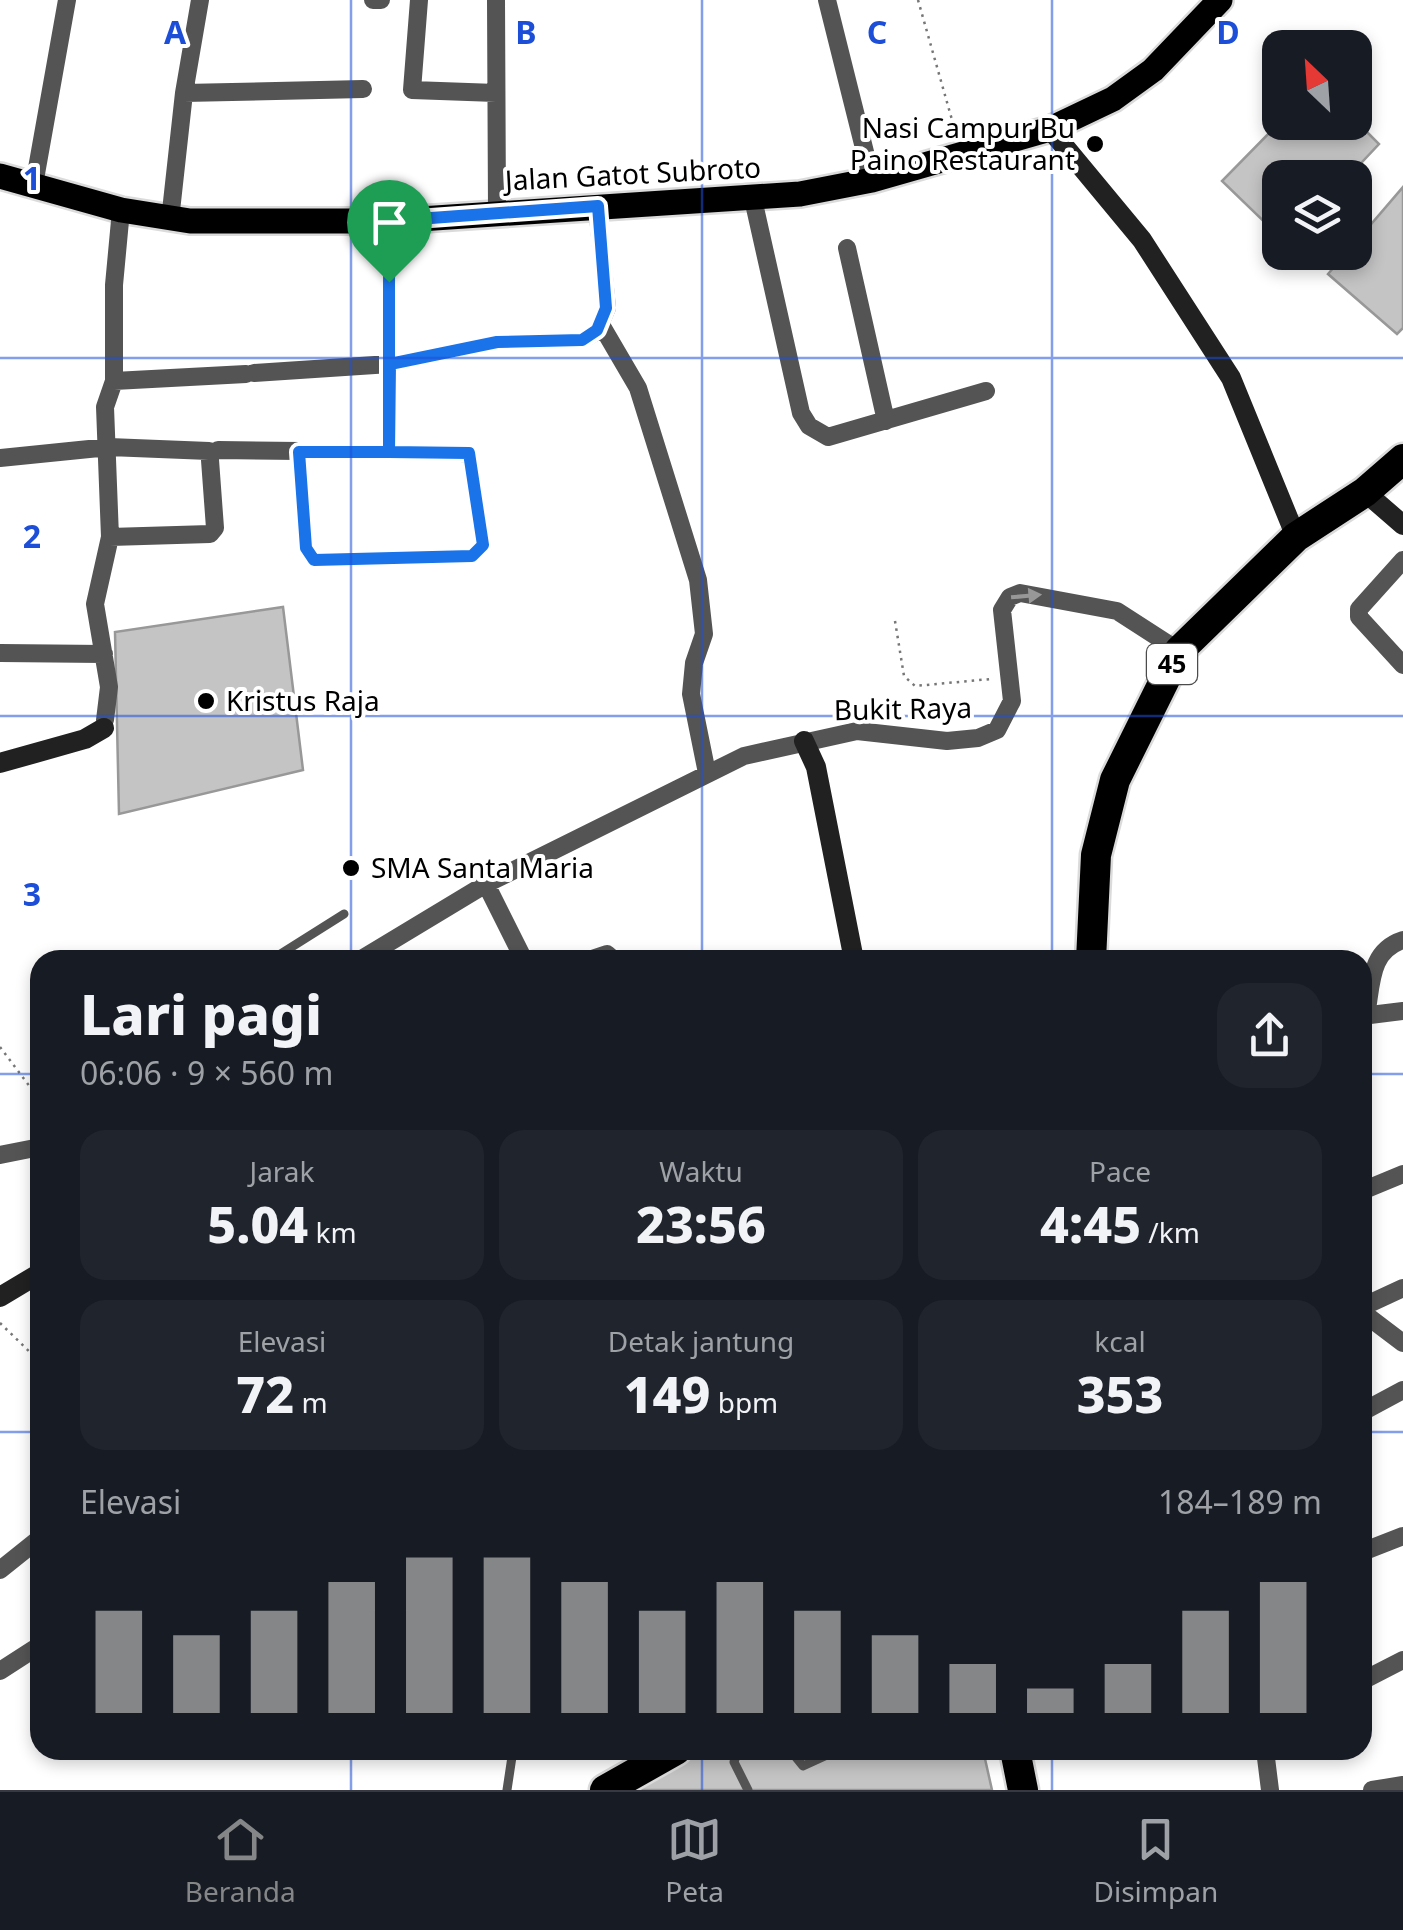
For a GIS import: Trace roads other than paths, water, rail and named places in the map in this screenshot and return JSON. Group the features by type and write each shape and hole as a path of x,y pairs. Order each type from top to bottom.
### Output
{"highway":[{"name":"45","path":"1091,950 1096,854 1115,780 1179,651 1296,537 1365,492 1403,459"},
{"path":"605,1790 652,1760"},
{"path":"1017,1760 1023,1790"}],"main road":[{"name":"Jalan Gatot Subroto","path":"0,176 170,220 390,221 497,211 753,199 872,180 1050,129 1112,99 1153,70 1220,0"}],"street":[{"path":"34,186 67,0"},
{"path":"170,220 184,93 200,0"},
{"path":"374,0 381,0"},
{"path":"419,0 412,90 496,93"},
{"path":"496,0 497,211"},
{"path":"827,0 872,180"},
{"path":"184,93 363,89"},
{"path":"1050,129 1142,240 1231,378 1296,537"},
{"path":"753,199 800,413 809,426 828,437 986,390"},
{"path":"114,381 390,364 497,342 582,340 600,323 606,308 598,206"},
{"path":"0,763 85,739 104,724 109,688 95,604 110,538 106,406 114,381 114,285 121,210"},
{"path":"389,452 390,221"},
{"path":"848,248 886,421"},
{"path":"600,323 638,388 698,580 704,634 694,663 692,694 706,773"},
{"path":"0,458 109,447 212,453 299,452 389,452 469,453 483,545 472,556 314,560 306,548 299,452"},
{"path":"110,538 210,534 215,528 212,453"},
{"path":"1365,492 1403,525"},
{"path":"1403,560 1359,610 1358,617 1403,665"},
{"name":"Bukit Raya","path":"377,950 486,884 744,756 857,731 947,741 978,738 997,730 1012,701 1002,610 1010,598 1020,593 1117,611 1179,651"},
{"path":"0,653 104,654"},
{"path":"804,741 816,768 852,950"},
{"path":"486,884 519,950"},
{"path":"1372,979 1377,956 1388,945 1403,940"},
{"path":"1372,1014 1403,1012"},
{"path":"0,1155 30,1149"},
{"path":"1372,1187 1403,1174"},
{"path":"0,1297 30,1279"},
{"path":"1372,1304 1403,1288"},
{"path":"1372,1317 1403,1343"},
{"path":"1372,1407 1403,1390"},
{"path":"1372,1548 1403,1536"},
{"path":"0,1570 30,1546"},
{"path":"0,1671 30,1651"},
{"path":"1372,1676 1403,1660"},
{"path":"1266,1760 1270,1790"},
{"path":"1372,1790 1403,1785"}],"lane":[{"path":"288,950 344,914"},
{"path":"507,1790 512,1760"},
{"path":"735,1760 748,1790"}],"place":[{"name":"Nasi Campur Bu Paino Restaurant","path":"1095,144"},
{"name":"Kristus Raja","path":"206,701"},
{"name":"SMA Santa Maria","path":"351,868"}]}
